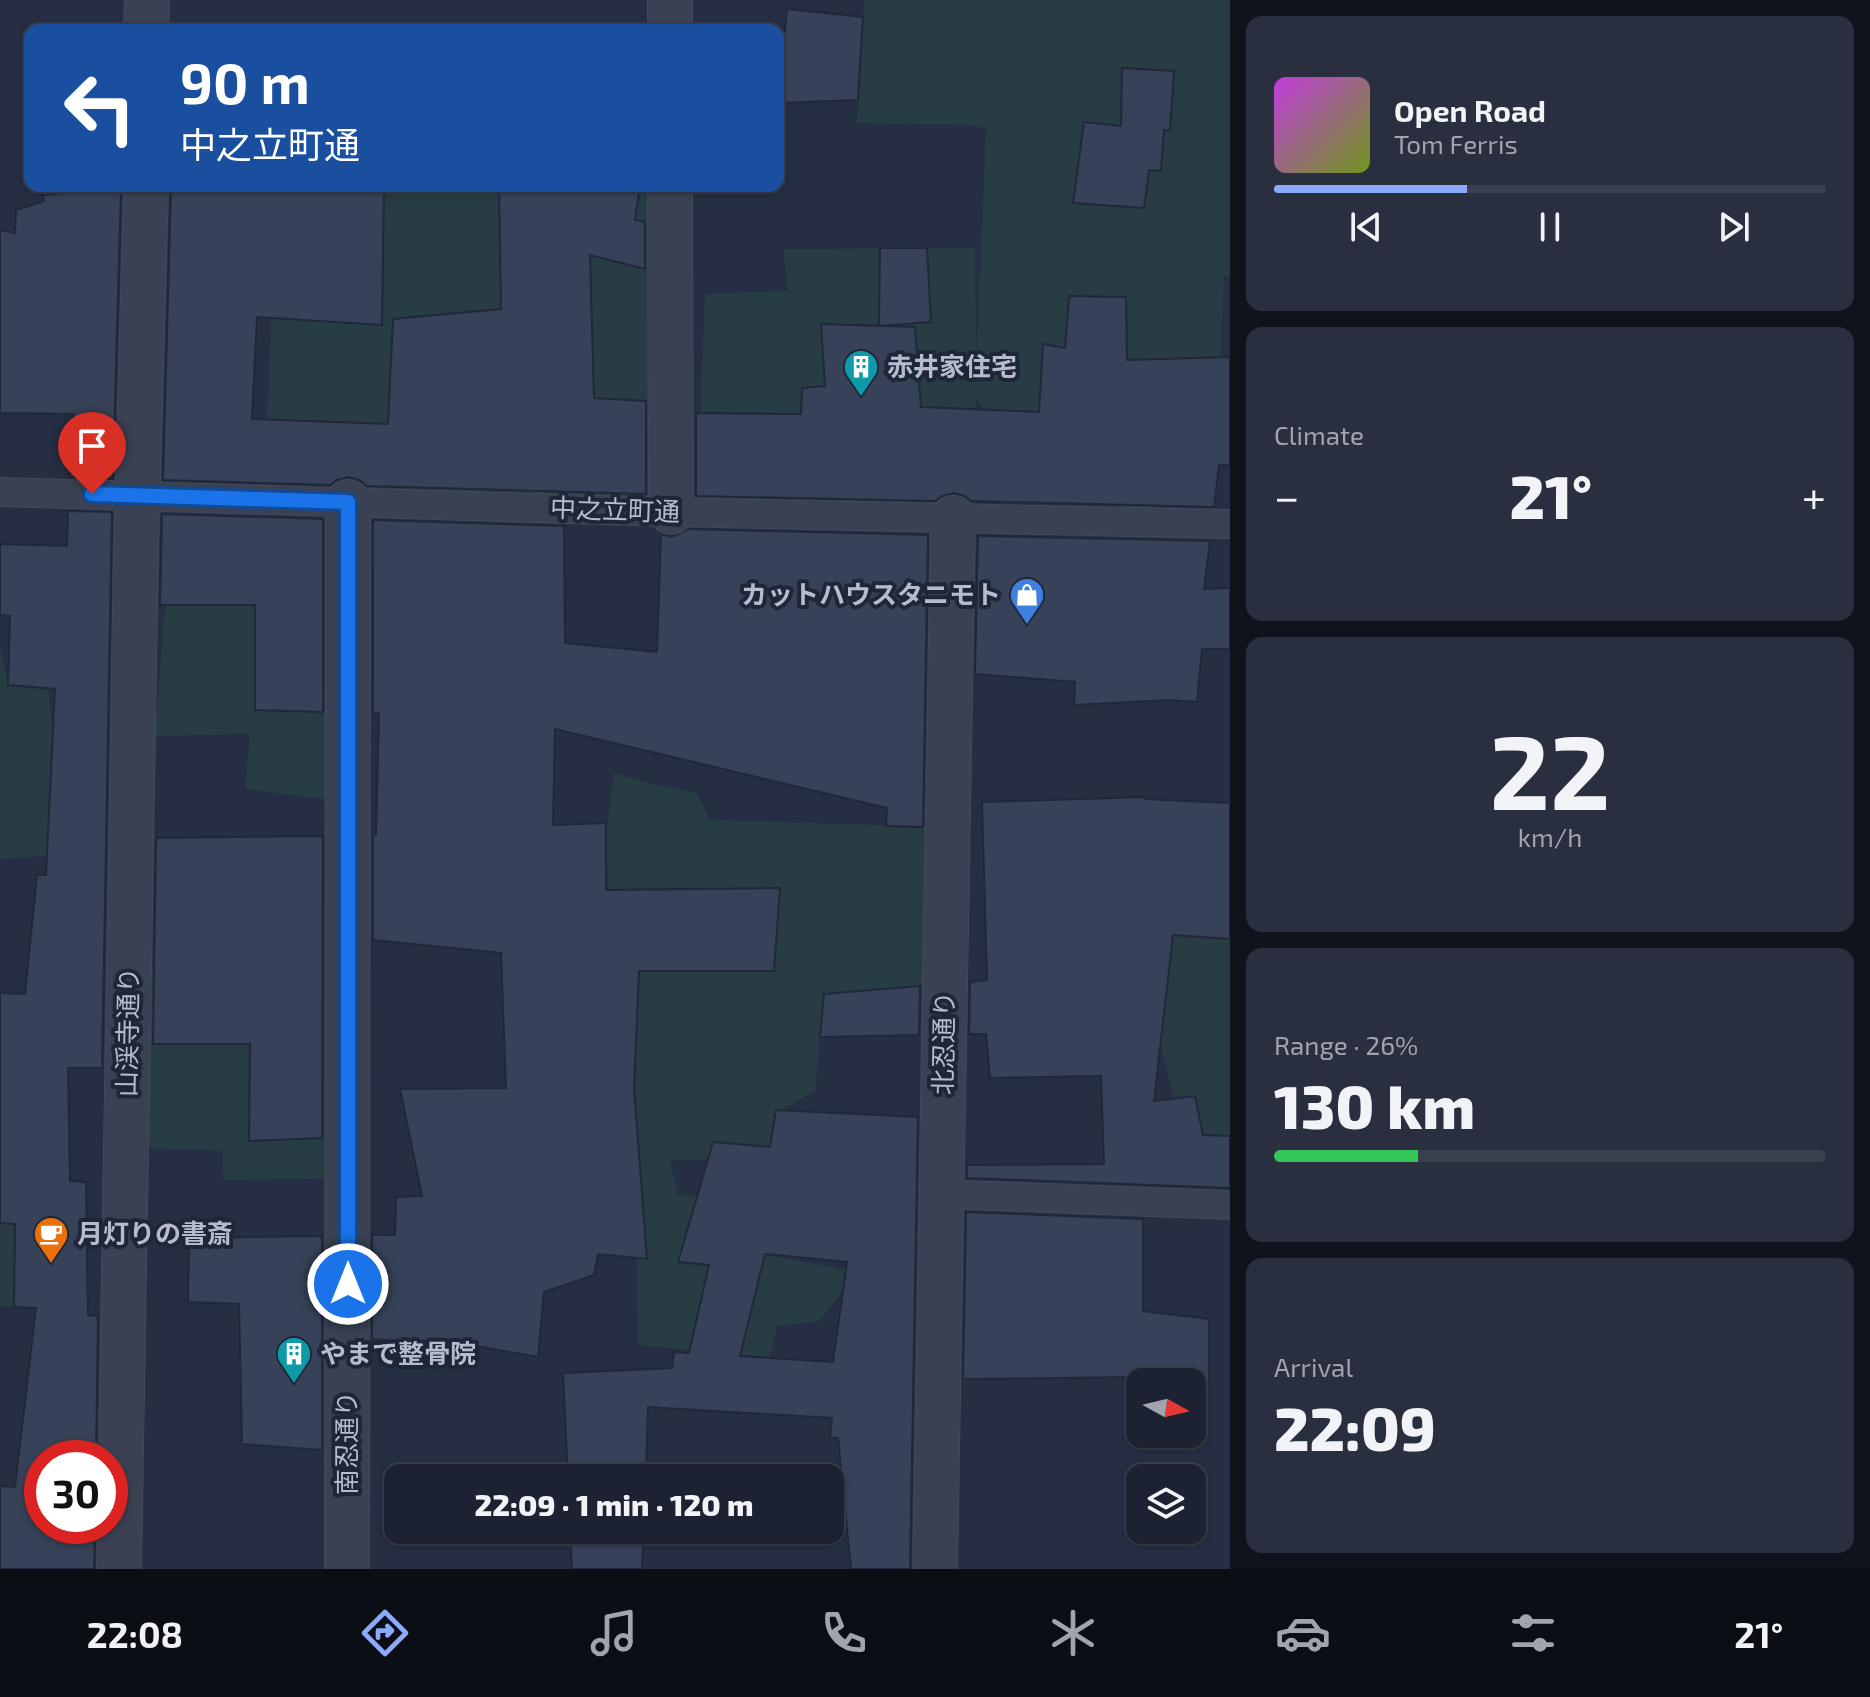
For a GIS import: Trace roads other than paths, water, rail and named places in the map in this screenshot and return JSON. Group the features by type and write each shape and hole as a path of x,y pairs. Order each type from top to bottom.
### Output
{"street":[{"path":"146,24 147,0"},
{"path":"670,0 670,24"},
{"name":"山渓寺通り","path":"119,1569 146,192"},
{"path":"670,192 671,512"},
{"name":"南忍通り","path":"347,1569 348,502"},
{"name":"北忍通り","path":"935,1569 953,518"}],"lane":[{"name":"中之立町通","path":"0,492 671,512 1230,524"},
{"path":"942,1194 1230,1205"}],"place":[{"name":"赤井家住宅","path":"861,398"},
{"name":"カットハウスタニモト","path":"1027,626"},
{"name":"月灯りの書斎","path":"51,1265"},
{"name":"やまで整骨院","path":"294,1385"}]}
